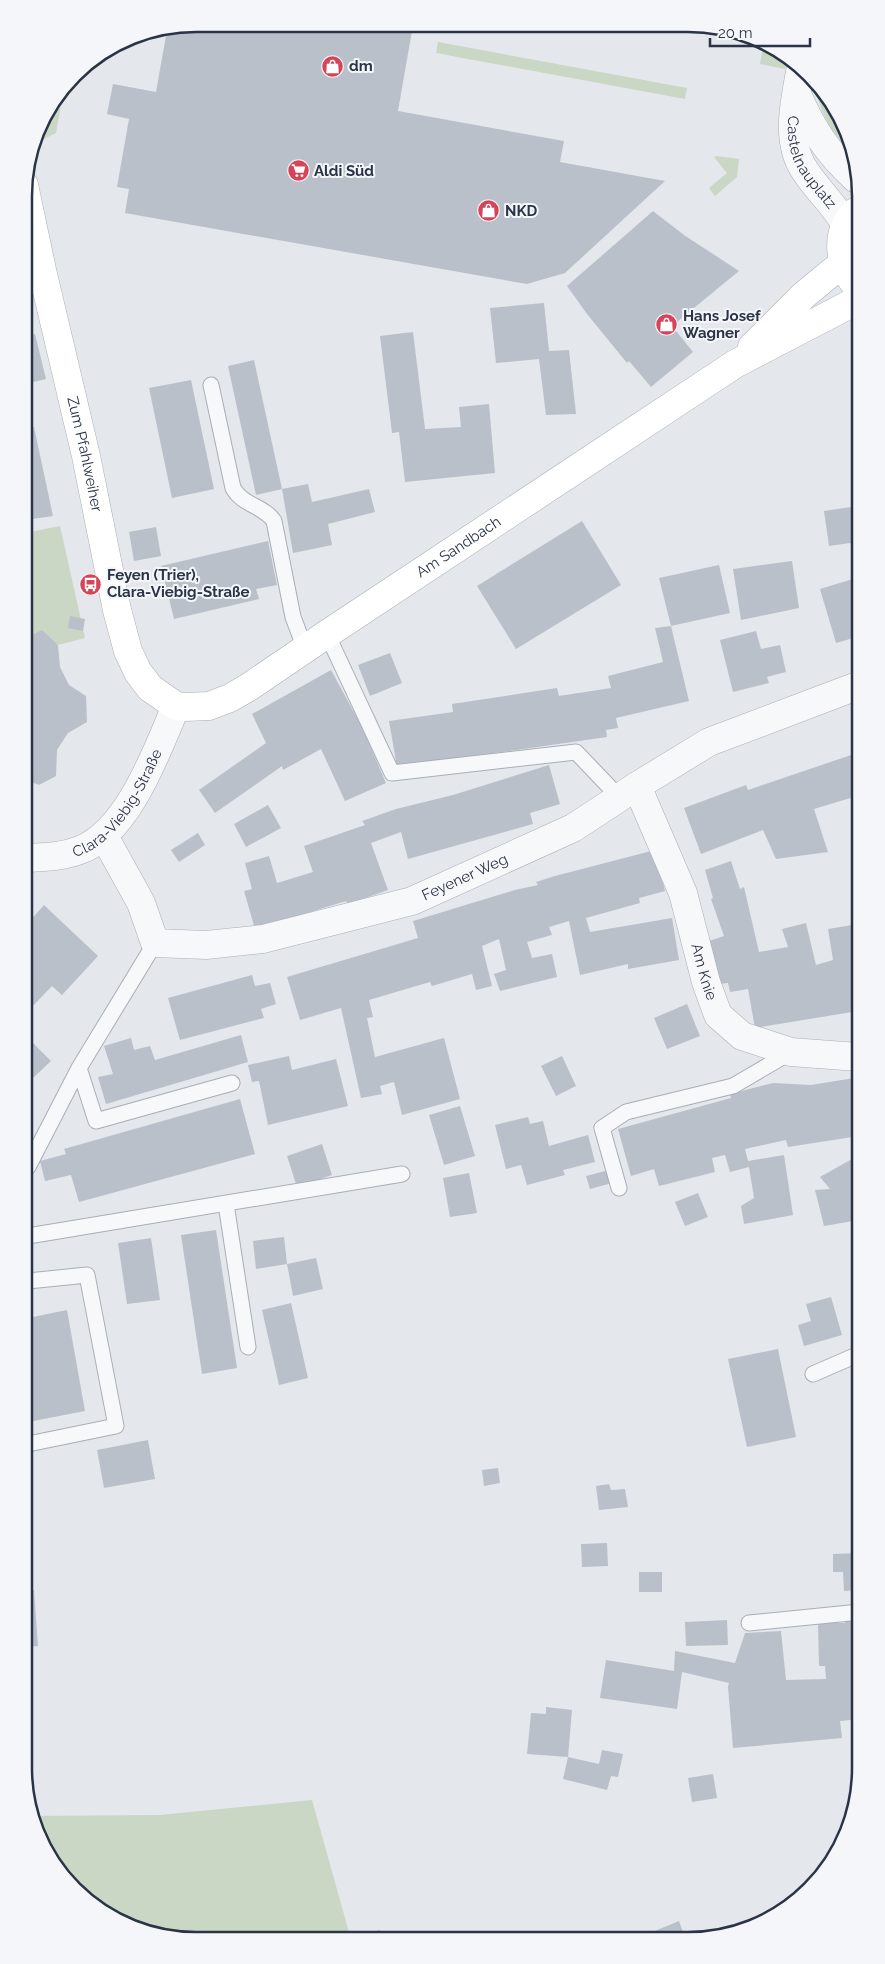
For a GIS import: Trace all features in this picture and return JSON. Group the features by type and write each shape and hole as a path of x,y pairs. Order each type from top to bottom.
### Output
{"street":[{"name":"Castelnauplatz","path":"799,77 793,124 794,145 802,165 851,219"},
{"name":"Castelnauplatz","path":"797,94 823,144 851,174"},
{"path":"851,219 842,238 843,263 852,281"},
{"name":"Am Sandbach","path":"735,364 804,294 843,263"},
{"name":"Zum Pfahlweiher","path":"33,272 86,456 117,610 128,651 138,672 150,688 176,706"},
{"name":"Am Sandbach","path":"176,706 191,708 209,706 230,698 250,687 735,364 852,303"},
{"name":"Feyener Weg","path":"155,943 206,945 263,939 412,901 573,828 709,742 852,688"},
{"name":"Clara-Viebig-Straße","path":"33,858 56,857 81,850 104,836 122,814 156,757 176,706"},
{"name":"Am Knie","path":"628,792 683,893 706,982 718,1015 742,1036 791,1052 852,1057"},
{"path":"104,836 141,903 155,943"}],"lane":[{"path":"211,385 233,488 237,495 269,515 274,521 293,617 316,642 392,773 576,752 628,792"},
{"path":"32,1159 80,1068 155,943"},
{"path":"620,1188 602,1128 626,1112 732,1086 791,1052"},
{"path":"80,1068 96,1121 232,1083"},
{"path":"32,1235 402,1174"},
{"path":"226,1204 248,1347"},
{"path":"32,1280 87,1274 116,1426 32,1443"},
{"path":"813,1374 852,1357"},
{"path":"750,1623 852,1613"}],"green space":[{"path":"438,42 687,88 685,99 436,53"},
{"path":"762,50 786,64 785,69 760,64"},
{"path":"818,96 831,115 843,143 827,121"},
{"path":"61,103 56,133 43,139 49,124"},
{"path":"714,157 739,159 737,177 715,196 709,188 727,173"},
{"path":"60,526 85,638 58,645 42,631 33,635 33,531"},
{"path":"312,1800 349,1932 197,1932 144,1923 124,1915 105,1904 73,1876 49,1840 40,1816 160,1815"}],"building":[{"path":"197,32 412,32 398,111 564,141 560,162 665,181 565,273 527,284 125,213 129,189 117,187 129,119 107,114 113,84 156,92 166,36"},
{"path":"653,211 684,235 739,271 672,326 693,352 651,387 629,361 627,363 567,286"},
{"path":"544,303 549,351 569,350 576,414 546,415 539,359 496,363 490,308"},
{"path":"413,332 425,429 461,427 459,407 489,404 495,473 405,482 399,432 392,433 380,336"},
{"path":"33,334 35,334 46,379 33,382"},
{"path":"254,360 282,489 256,495 228,366"},
{"path":"191,380 214,489 172,498 149,388"},
{"path":"33,427 53,516 33,519"},
{"path":"308,484 312,502 369,489 375,512 328,524 332,545 293,553 282,489"},
{"path":"851,507 852,543 829,546 824,511"},
{"path":"582,521 621,585 516,649 477,586"},
{"path":"156,527 161,556 134,561 129,532"},
{"path":"268,541 277,585 256,589 259,599 174,619 161,566"},
{"path":"792,561 799,608 741,620 733,569"},
{"path":"719,565 730,613 671,626 659,578"},
{"path":"852,579 852,638 836,643 820,589"},
{"path":"70,616 85,619 83,631 68,628"},
{"path":"671,626 689,701 616,718 618,728 606,730 607,737 397,767 389,721 453,712 452,704 557,688 559,696 611,688 608,676 663,662 655,628"},
{"path":"42,630 58,645 60,667 69,685 86,696 87,722 68,733 57,750 56,776 39,785 33,783 33,635"},
{"path":"756,631 761,649 780,645 786,672 767,677 769,683 733,692 720,640"},
{"path":"390,653 402,683 370,696 358,665"},
{"path":"331,670 362,727 386,783 345,801 321,749 283,770 282,766 215,813 199,790 266,743 252,714"},
{"path":"852,755 852,798 814,809 828,852 776,859 763,830 701,854 684,808 746,785 748,790"},
{"path":"549,765 560,804 530,813 533,824 408,859 401,832 371,843 388,890 348,904 346,901 255,929 244,891 252,889 245,863 269,856 277,883 313,872 304,846 365,825 362,821 396,809 453,795"},
{"path":"268,805 281,828 246,847 234,824"},
{"path":"198,833 205,845 179,862 171,850"},
{"path":"655,850 665,891 639,898 640,903 586,918 590,932 672,918 679,960 628,969 628,964 580,975 569,921 549,927 552,935 527,942 532,958 552,954 557,977 500,991 494,974 506,970 499,939 482,946 492,986 476,990 472,974 432,986 430,982 369,1000 373,1017 367,1018 375,1057 444,1038 460,1099 402,1115 394,1082 380,1086 382,1094 361,1098 341,1008 300,1020 287,977 418,938 413,921 515,890 538,885 536,882 555,876"},
{"path":"731,861 740,889 744,887 759,952 788,947 782,929 806,923 816,965 833,960 828,929 852,925 852,1012 755,1028 748,989 730,992 728,983 719,984 709,941 724,936 711,899 713,898 705,870"},
{"path":"44,905 98,956 62,995 52,986 32,1006 33,918"},
{"path":"252,975 255,986 270,983 276,1004 261,1009 264,1018 180,1040 168,998"},
{"path":"687,1004 700,1036 667,1049 654,1018"},
{"path":"241,1035 248,1062 106,1104 98,1077 113,1074 104,1046 131,1038 134,1050 150,1046 155,1060"},
{"path":"32,1042 51,1061 32,1079"},
{"path":"289,1056 292,1070 336,1059 348,1106 268,1125 259,1081 252,1082 248,1065"},
{"path":"562,1056 576,1086 556,1096 541,1066"},
{"path":"852,1078 852,1137 788,1147 786,1140 745,1149 748,1161 784,1155 793,1215 744,1224 741,1206 754,1198 749,1167 730,1172 725,1155 712,1158 715,1172 659,1186 654,1169 631,1176 618,1129 731,1098 730,1094 773,1083 811,1085"},
{"path":"240,1099 255,1154 79,1202 71,1175 45,1181 40,1161 66,1154 64,1149"},
{"path":"460,1106 475,1156 444,1165 429,1115"},
{"path":"528,1117 530,1124 543,1121 549,1146 588,1135 595,1162 563,1170 565,1175 527,1185 521,1165 506,1169 495,1125"},
{"path":"322,1144 332,1175 297,1187 287,1156"},
{"path":"852,1159 852,1221 824,1226 815,1190 830,1189 820,1177"},
{"path":"609,1170 612,1183 590,1189 586,1176"},
{"path":"469,1173 477,1213 450,1217 443,1178"},
{"path":"698,1193 708,1217 685,1226 675,1202"},
{"path":"216,1230 237,1368 202,1374 181,1235"},
{"path":"284,1237 287,1264 256,1269 253,1241"},
{"path":"151,1238 160,1300 127,1304 118,1243"},
{"path":"316,1258 323,1289 293,1296 287,1264"},
{"path":"831,1297 842,1335 804,1346 798,1325 811,1321 806,1304"},
{"path":"291,1303 308,1378 279,1385 262,1310"},
{"path":"67,1310 85,1411 32,1421 32,1317"},
{"path":"778,1349 796,1437 747,1447 728,1359"},
{"path":"148,1440 155,1479 104,1488 97,1450"},
{"path":"498,1468 500,1483 484,1486 482,1470"},
{"path":"609,1484 611,1490 625,1489 628,1507 599,1510 596,1486"},
{"path":"607,1543 608,1566 582,1567 581,1544"},
{"path":"852,1553 852,1590 844,1591 843,1572 833,1572 833,1554"},
{"path":"639,1572 662,1572 662,1592 639,1592"},
{"path":"32,1590 34,1590 38,1646 32,1647"},
{"path":"852,1616 852,1720 840,1721 842,1738 733,1748 729,1683 682,1672 677,1709 600,1698 606,1660 674,1671 675,1651 735,1663 745,1633 781,1631 786,1680 826,1679 825,1666 819,1666 818,1623 845,1623 844,1617"},
{"path":"727,1620 728,1645 686,1646 685,1622"},
{"path":"546,1707 572,1710 568,1757 527,1754 531,1713 546,1714"},
{"path":"602,1750 623,1754 618,1777 611,1776 607,1790 563,1779 568,1757 599,1764"},
{"path":"713,1774 717,1798 692,1802 688,1778"},
{"path":"679,1921 683,1932 652,1932"}],"place":[{"name":"dm","path":"333,66"},
{"name":"Aldi Süd","path":"298,171"},
{"name":"NKD","path":"489,211"},
{"name":"Hans Josef Wagner","path":"667,325"},
{"name":"Feyen (Trier), Clara-Viebig-Straße","path":"91,584"}]}
